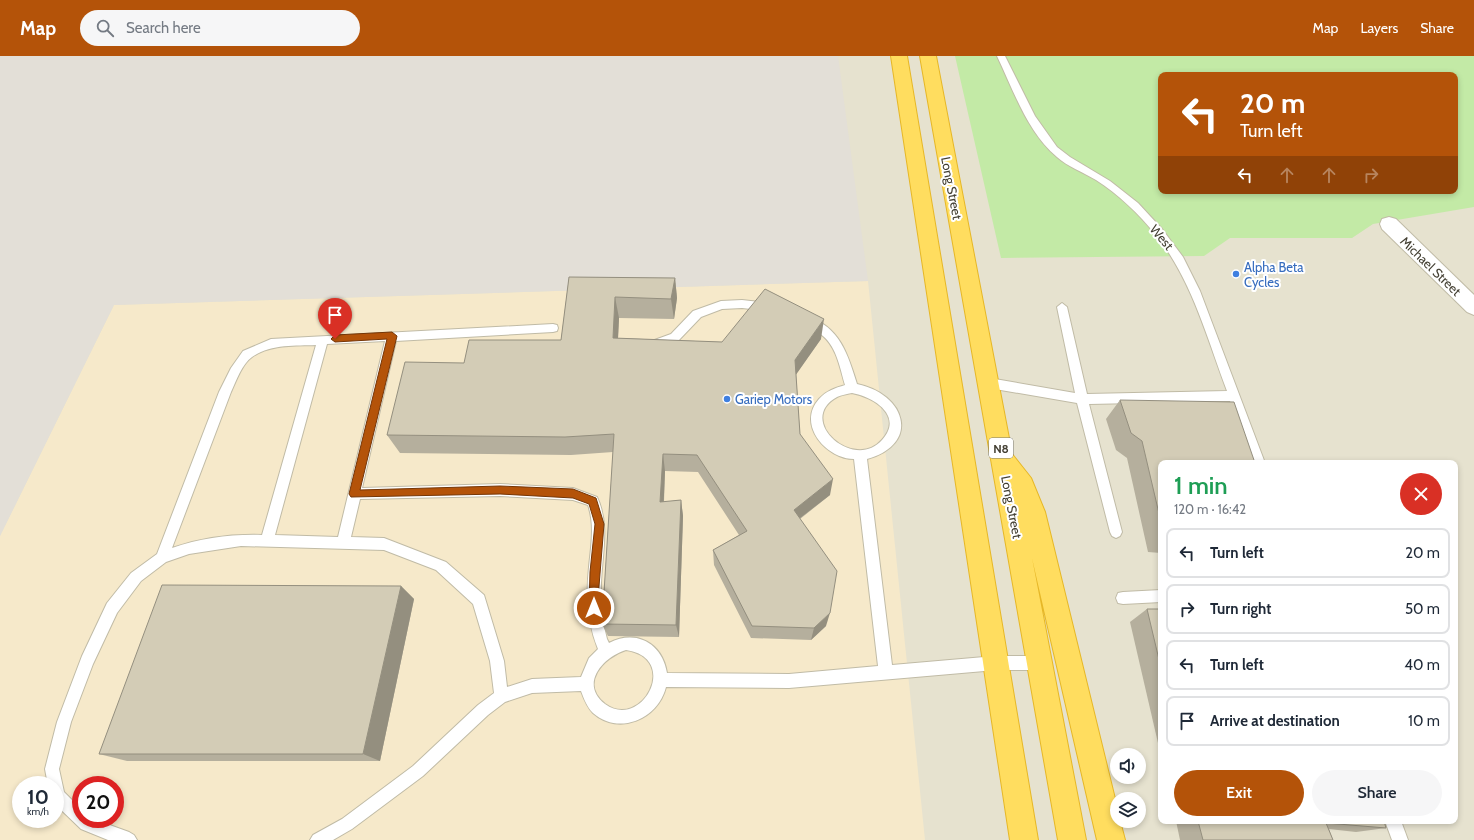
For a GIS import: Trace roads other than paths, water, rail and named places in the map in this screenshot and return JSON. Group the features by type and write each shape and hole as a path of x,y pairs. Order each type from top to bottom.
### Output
{"highway":[{"path":"899,56 1024,840"},
{"name":"Long Street","path":"928,56 1041,662 1072,840"},
{"path":"1003,458 1023,485 1033,512 1111,840"}],"street":[{"name":"Michael Street","path":"1389,224 1474,307"}],"lane":[{"name":"West","path":"1002,56 1033,120 1054,149 1068,161 1107,183 1147,219 1174,250 1188,273 1258,460"},
{"path":"648,346 665,342 675,337 697,314 721,305 762,306 780,311"},
{"path":"1062,307 1082,399 1116,532"},
{"path":"799,317 812,322 828,332 839,345 852,388"},
{"path":"162,558 225,392 234,371 247,354 271,343 553,328"},
{"path":"342,543 392,336"},
{"path":"267,540 322,340"},
{"path":"989,383 1082,399 1234,396"},
{"path":"852,388 865,390 878,395 888,404 893,414 895,426 892,437 884,446 873,453 860,455 845,453 833,447 823,438 818,427 817,415 820,405 828,396 839,390 852,388"},
{"path":"860,455 886,673"},
{"path":"354,494 500,490 573,494 593,501 600,524 593,595 594,621 604,650"},
{"path":"53,776 52,769 64,722 87,661 112,608 136,577 162,558 189,548 241,540 384,544 442,566 479,600 497,661 501,696"},
{"path":"1123,598 1158,596"},
{"path":"626,643 638,645 648,650 655,658 660,669 661,680 658,692 651,704 641,712 629,716 617,717 605,714 596,706 590,696 587,684 589,671 595,659 604,650 615,645 626,643"},
{"path":"661,680 790,681 996,663 1041,662"},
{"path":"318,840 347,824 418,771 483,710 501,696 532,686 587,684"},
{"path":"64,803 86,824 128,840"},
{"path":"1393,824 1400,840"}],"place":[{"name":"Alpha Beta Cycles","path":"1236,274"},
{"name":"Gariep Motors","path":"727,399"}]}
